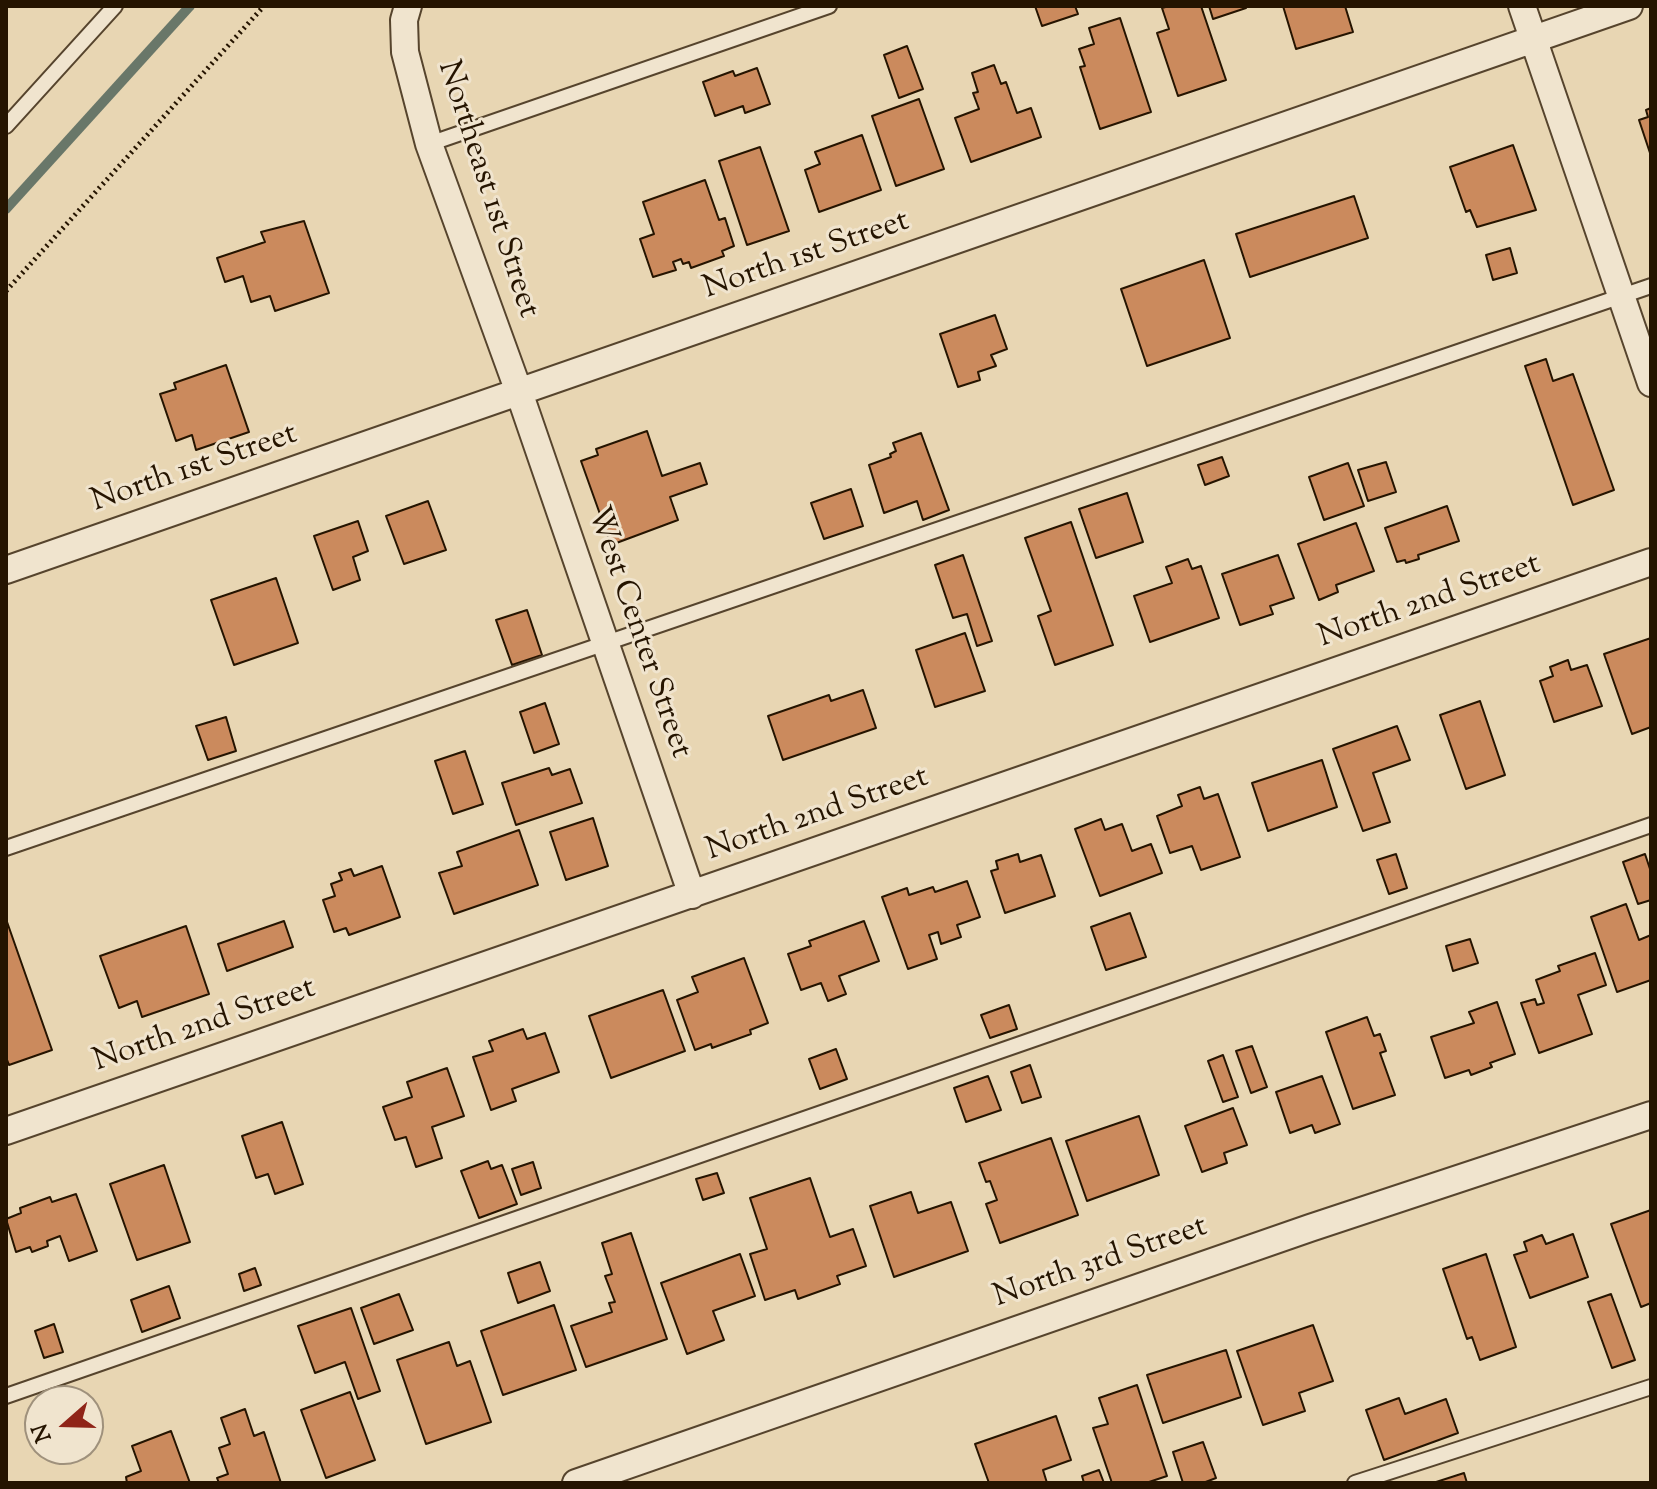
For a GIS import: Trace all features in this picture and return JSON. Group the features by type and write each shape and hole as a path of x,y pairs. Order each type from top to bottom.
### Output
{"street":[{"name":"Northeast 1st Street","path":"408,6 404,20 405,52 429,144 519,392"},
{"path":"1522,6 1651,383"},
{"name":"North 1st Street","path":"6,570 1629,6"},
{"name":"West Center Street","path":"519,392 692,895"},
{"name":"North 2nd Street","path":"6,1131 1651,562"},
{"name":"North 3rd Street","path":"576,1483 1310,1228 1651,1115"}],"lane":[{"path":"6,126 115,6"},
{"path":"429,144 829,6"},
{"path":"6,848 1651,286"},
{"path":"6,1396 1651,825"},
{"path":"1355,1483 1651,1387"}],"path":[{"path":"6,291 264,6"}],"building":[{"path":"1035,6 1075,6 1078,14 1042,26"},
{"path":"1201,6 1226,80 1178,96 1157,33 1169,29 1162,8"},
{"path":"1209,6 1245,6 1246,8 1213,19"},
{"path":"1283,6 1345,6 1353,32 1296,49"},
{"path":"1120,18 1151,112 1100,129 1080,67 1085,66 1079,49 1094,44 1089,28"},
{"path":"907,46 923,89 899,98 884,55"},
{"path":"994,65 1001,84 1006,82 1017,113 1031,108 1041,137 971,162 955,118 979,109 973,93 978,92 972,73"},
{"path":"757,68 770,104 745,113 743,106 715,116 703,82 733,71 735,76"},
{"path":"919,99 944,169 896,186 872,116"},
{"path":"1651,108 1651,156 1639,120 1648,117 1646,110"},
{"path":"862,135 881,190 819,212 805,170 820,164 815,152"},
{"path":"1513,145 1536,210 1477,227 1470,210 1466,212 1450,167"},
{"path":"760,147 789,231 747,245 719,161"},
{"path":"705,180 719,220 725,218 734,246 722,251 724,256 691,268 689,262 683,264 681,259 673,262 676,270 653,277 640,239 654,234 643,202"},
{"path":"1354,196 1368,238 1250,277 1236,234"},
{"path":"304,221 329,293 275,311 270,296 251,302 243,276 225,282 217,258 265,242 261,232"},
{"path":"1510,248 1517,273 1493,280 1486,255"},
{"path":"1204,260 1230,338 1147,366 1121,289"},
{"path":"995,315 1007,349 991,355 996,366 978,372 980,380 958,387 940,334"},
{"path":"1546,359 1553,381 1573,374 1614,490 1573,505 1525,366"},
{"path":"226,365 249,432 196,450 192,435 176,441 160,394 176,389 174,383"},
{"path":"647,431 662,476 700,463 707,484 670,497 678,520 611,545 581,461 598,455 596,449"},
{"path":"921,433 949,510 923,520 917,501 884,513 869,465 891,457 890,454 896,451 893,443"},
{"path":"1222,457 1229,476 1205,485 1198,465"},
{"path":"1386,462 1396,492 1368,501 1358,470"},
{"path":"1348,463 1364,506 1324,520 1309,477"},
{"path":"851,489 863,526 824,539 811,503"},
{"path":"1127,493 1143,542 1096,558 1079,509"},
{"path":"428,501 446,550 404,564 386,516"},
{"path":"1447,506 1459,541 1418,555 1419,559 1397,562 1385,528"},
{"path":"358,521 368,551 353,557 360,580 333,590 314,536"},
{"path":"1071,522 1113,645 1055,665 1038,616 1051,611 1025,538"},
{"path":"1356,523 1374,571 1336,585 1338,592 1319,600 1298,544"},
{"path":"963,555 992,641 977,646 967,614 953,618 935,565"},
{"path":"1278,555 1294,598 1270,606 1273,614 1240,625 1222,574"},
{"path":"1188,559 1192,569 1201,566 1219,618 1150,642 1134,596 1172,583 1166,567"},
{"path":"276,578 298,643 234,665 211,600"},
{"path":"527,610 542,655 512,665 496,620"},
{"path":"965,633 985,691 935,707 916,650"},
{"path":"1651,638 1651,727 1632,734 1604,654"},
{"path":"1568,660 1571,670 1587,665 1602,706 1554,722 1540,681 1553,676 1550,667"},
{"path":"863,690 876,728 783,760 768,716 829,695 831,701"},
{"path":"1480,701 1505,775 1466,789 1440,715"},
{"path":"545,703 559,744 534,753 520,712"},
{"path":"226,717 236,751 208,760 196,726"},
{"path":"1397,726 1410,760 1373,773 1390,822 1363,831 1333,749"},
{"path":"465,751 483,804 453,814 435,761"},
{"path":"1322,760 1337,807 1268,831 1252,783"},
{"path":"549,768 552,775 570,769 582,803 516,825 502,783"},
{"path":"1200,787 1204,799 1218,794 1240,857 1201,870 1192,846 1170,853 1157,816 1182,806 1178,795"},
{"path":"593,818 608,866 566,880 550,832"},
{"path":"1101,819 1105,830 1122,824 1132,851 1151,844 1162,873 1100,896 1075,829"},
{"path":"519,830 538,885 454,914 439,873 462,866 457,852"},
{"path":"1018,854 1020,862 1041,855 1055,896 1005,913 991,871 998,869 996,861"},
{"path":"1396,854 1407,888 1389,894 1377,860"},
{"path":"1645,854 1651,872 1651,900 1638,904 1623,862"},
{"path":"382,866 400,917 349,935 346,928 334,932 323,900 335,896 331,884 342,880 339,873 351,869 354,876"},
{"path":"967,881 980,917 957,925 961,937 941,944 938,932 929,935 937,959 908,969 882,897 907,888 909,895 933,887 935,892"},
{"path":"1626,904 1639,940 1651,935 1651,980 1617,992 1591,917"},
{"path":"1130,913 1146,957 1106,970 1091,927"},
{"path":"6,919 52,1050 9,1065 6,1057"},
{"path":"284,921 293,947 227,971 218,944"},
{"path":"864,921 879,961 839,976 846,994 828,1001 821,983 801,990 788,954 811,946 809,941"},
{"path":"186,926 209,994 142,1017 137,1001 119,1008 100,956"},
{"path":"1470,939 1478,963 1453,971 1446,946"},
{"path":"1595,953 1606,985 1578,995 1592,1034 1539,1053 1521,1003 1535,999 1537,1005 1544,1003 1536,980 1560,971 1558,966"},
{"path":"744,958 768,1023 750,1030 751,1034 712,1048 711,1044 695,1050 677,1000 698,992 692,977"},
{"path":"663,990 685,1051 611,1078 589,1016"},
{"path":"1497,1002 1515,1054 1490,1063 1492,1067 1471,1075 1469,1070 1445,1078 1431,1037 1474,1023 1469,1012"},
{"path":"1009,1005 1017,1029 990,1038 981,1015"},
{"path":"1367,1017 1374,1036 1380,1034 1386,1051 1380,1053 1395,1095 1353,1109 1326,1032"},
{"path":"523,1029 527,1039 545,1033 559,1072 512,1089 516,1101 491,1110 473,1057 493,1051 489,1041"},
{"path":"1252,1046 1267,1087 1251,1093 1236,1051"},
{"path":"836,1049 847,1079 820,1089 809,1059"},
{"path":"1223,1055 1238,1097 1223,1102 1208,1061"},
{"path":"1030,1065 1041,1097 1022,1103 1011,1072"},
{"path":"447,1068 464,1116 432,1127 442,1158 416,1167 406,1137 395,1140 383,1107 412,1097 407,1082"},
{"path":"988,1076 1001,1110 966,1122 954,1088"},
{"path":"1322,1076 1340,1124 1315,1133 1312,1125 1290,1133 1276,1092"},
{"path":"1233,1108 1247,1145 1224,1153 1227,1163 1202,1172 1185,1126"},
{"path":"1139,1116 1159,1175 1087,1201 1066,1141"},
{"path":"282,1122 303,1184 275,1194 268,1174 256,1178 242,1136"},
{"path":"1051,1138 1078,1215 1000,1243 986,1204 997,1200 979,1163"},
{"path":"488,1161 491,1169 502,1165 517,1204 479,1218 461,1171"},
{"path":"533,1162 541,1188 521,1195 512,1169"},
{"path":"164,1165 190,1242 137,1260 110,1184"},
{"path":"717,1173 724,1193 703,1200 696,1179"},
{"path":"810,1178 830,1237 853,1229 866,1266 837,1276 840,1284 798,1299 795,1290 765,1300 750,1254 767,1249 750,1198"},
{"path":"911,1192 918,1213 951,1202 968,1251 894,1277 870,1206"},
{"path":"76,1194 97,1251 69,1261 60,1236 47,1241 48,1246 32,1252 30,1247 16,1252 6,1219 21,1213 20,1208 50,1197 52,1202"},
{"path":"1651,1210 1651,1303 1641,1307 1611,1224"},
{"path":"631,1233 667,1339 586,1367 571,1326 612,1312 609,1303 615,1302 605,1276 612,1274 602,1243"},
{"path":"1573,1234 1588,1277 1530,1298 1514,1255 1527,1251 1524,1242 1542,1235 1546,1244"},
{"path":"740,1254 755,1296 713,1311 724,1340 687,1354 661,1283"},
{"path":"1486,1254 1516,1347 1480,1360 1472,1337 1467,1339 1443,1269"},
{"path":"540,1262 550,1291 518,1303 508,1273"},
{"path":"255,1268 261,1285 244,1291 239,1274"},
{"path":"169,1286 180,1318 142,1332 131,1300"},
{"path":"399,1294 413,1330 374,1344 361,1308"},
{"path":"1611,1294 1635,1360 1612,1368 1588,1302"},
{"path":"554,1305 576,1370 503,1395 481,1331"},
{"path":"351,1308 380,1391 358,1399 345,1362 315,1373 298,1326"},
{"path":"54,1324 63,1352 44,1358 35,1331"},
{"path":"1313,1325 1333,1381 1299,1393 1305,1411 1263,1425 1237,1351"},
{"path":"449,1342 457,1366 470,1361 491,1422 426,1444 397,1360"},
{"path":"1226,1350 1241,1397 1163,1423 1147,1375"},
{"path":"1137,1385 1167,1476 1146,1483 1112,1483 1093,1428 1108,1424 1099,1398"},
{"path":"350,1392 375,1460 326,1478 301,1410"},
{"path":"1399,1398 1405,1414 1446,1399 1458,1433 1384,1460 1366,1410"},
{"path":"245,1409 254,1436 264,1432 281,1483 219,1483 217,1478 228,1474 219,1448 230,1444 221,1418"},
{"path":"1056,1416 1071,1460 1043,1470 1047,1483 989,1483 975,1444"},
{"path":"171,1431 190,1483 127,1483 126,1477 141,1471 132,1446"},
{"path":"1203,1442 1216,1478 1203,1483 1183,1483 1173,1452"},
{"path":"1099,1470 1104,1483 1084,1483 1082,1476"},
{"path":"1464,1473 1467,1483 1433,1483"}],"waterway":[{"path":"6,209 190,6"}]}
